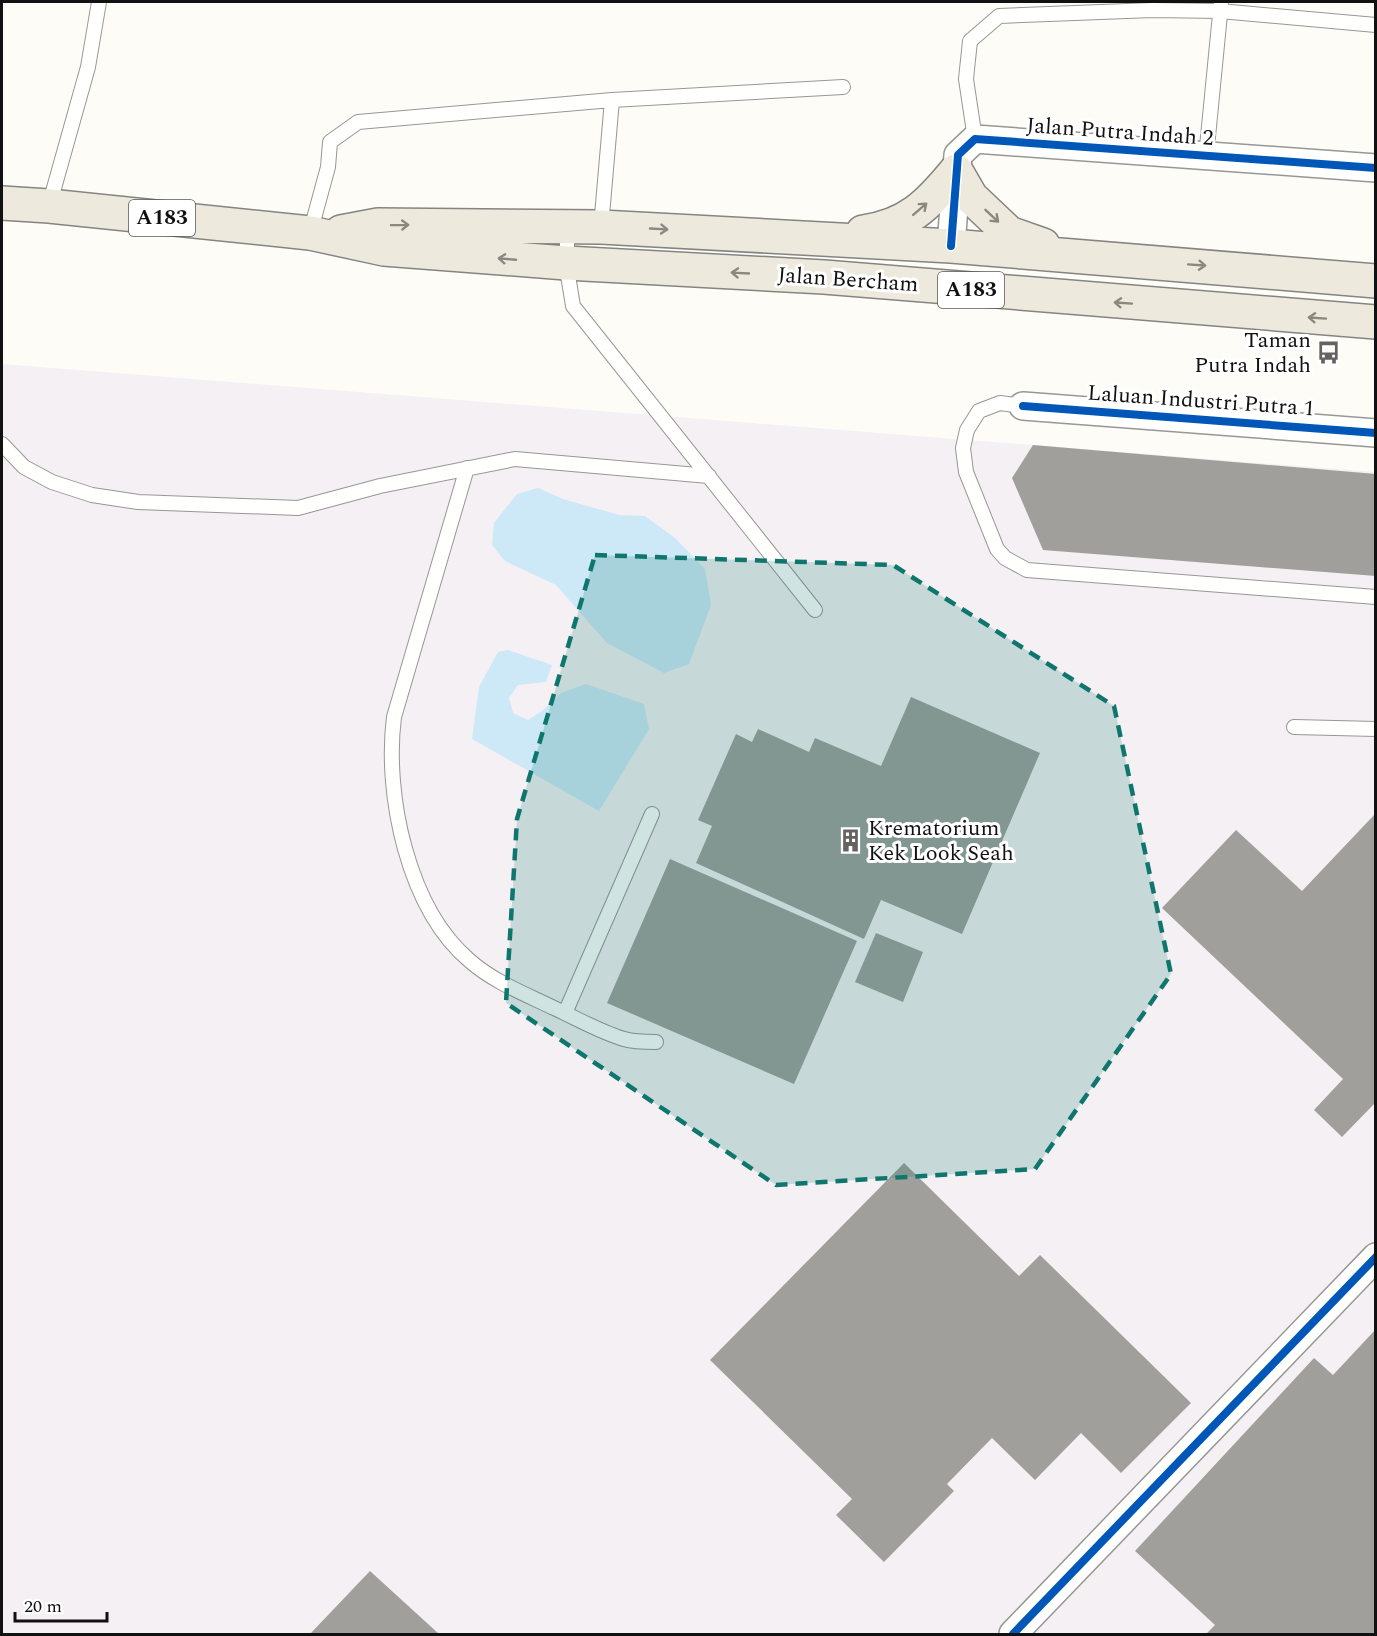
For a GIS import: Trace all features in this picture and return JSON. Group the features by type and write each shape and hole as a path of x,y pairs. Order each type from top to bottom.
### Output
{"main road":[{"path":"826,237 878,230 909,218 937,194 956,171 971,197 1010,233 1073,256"},
{"name":"Jalan Bercham","path":"2,203 316,234 384,249 566,263 824,277 1376,322"},
{"name":"Jalan Bercham","path":"316,234 378,225 568,225 826,237 1376,280"},
{"path":"824,277 911,265 951,246 981,269 998,277 1074,299"}],"street":[{"name":"Jalan Putra Indah 2","path":"975,139 1376,168"},
{"path":"951,246 958,155 975,139"},
{"name":"Laluan Industri Putra 1","path":"1023,406 1376,433"},
{"path":"1013,1635 1376,1257"}],"lane":[{"path":"49,206 88,67 99,2"},
{"path":"975,139 966,79 970,41 999,16 1220,6 1376,25"},
{"path":"1206,157 1220,6"},
{"path":"316,234 330,142 358,122 612,100 843,87"},
{"path":"601,227 612,100"},
{"path":"568,225 566,263 573,306 815,610"},
{"path":"1023,406 1000,403 979,411 967,430 963,448 966,472 997,549 1016,565 1027,570 1376,597"},
{"path":"2,444 24,467 52,482 92,495 138,502 298,508 380,486 515,459 709,476"},
{"path":"467,468 394,717 392,737 396,807 414,878 430,913 445,937 471,962 505,985 626,1040 656,1042"},
{"path":"1294,727 1376,729"},
{"path":"565,1013 652,814"}],"highlighted area":[{"path":"595,555 893,565 1114,706 1171,974 1035,1169 776,1185 506,1003 517,819"}],"shaded area":[{"path":"2,364 1375,472 1375,1634 2,1634"}],"water":[{"path":"538,488 563,499 619,515 645,516 675,538 705,569 711,605 689,664 664,673 607,643 556,585 505,561 492,545 494,523 517,494"},
{"path":"508,650 552,665 546,682 518,685 509,698 513,713 528,720 542,711 561,693 586,684 644,704 649,729 599,811 472,739 479,687 498,652"}],"building":[{"path":"1033,445 1376,474 1376,576 1043,550 1012,478"},
{"path":"911,697 1040,753 962,934 881,900 864,939 696,863 712,826 698,820 736,734 752,742 758,729 809,752 815,738 881,766"},
{"path":"1376,813 1376,1102 1342,1137 1314,1110 1343,1079 1162,908 1236,830 1302,891"},
{"path":"670,859 857,941 794,1084 607,1003"},
{"path":"876,933 923,952 903,1002 855,982"},
{"path":"904,1163 1019,1276 1040,1255 1191,1403 1121,1473 1081,1433 1035,1480 992,1438 947,1484 954,1491 884,1562 836,1515 852,1499 710,1360"},
{"path":"1376,1329 1376,1634 1206,1634 1215,1625 1135,1551 1314,1358 1333,1375"},
{"path":"370,1571 439,1634 310,1634"}],"cycle path":[{"path":"951,246 958,155 975,139 1376,168"},
{"path":"1023,406 1376,433"},
{"path":"1013,1634 1376,1257"}],"place":[{"name":"Taman Putra Indah","path":"1329,353"},
{"name":"Krematorium Kek Look Seah","path":"850,841"}]}
